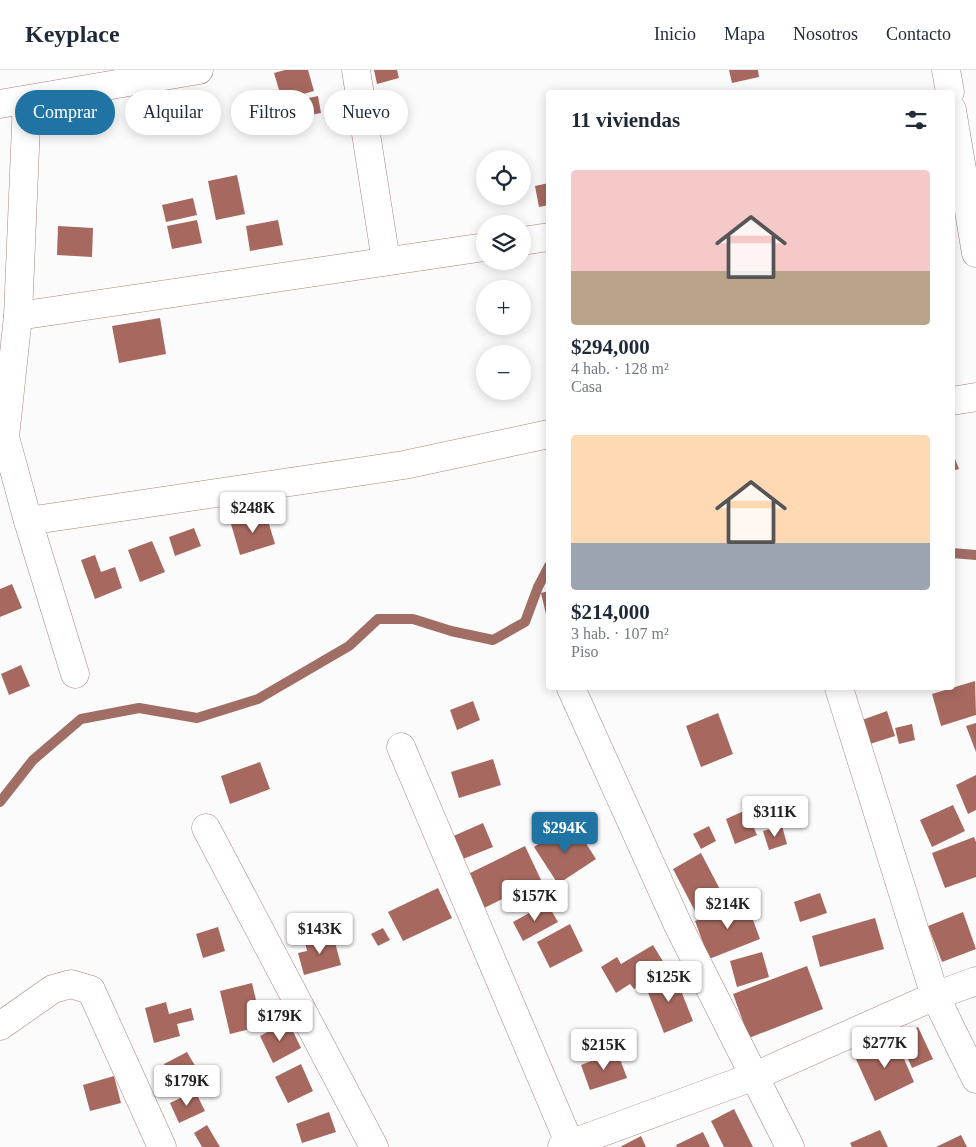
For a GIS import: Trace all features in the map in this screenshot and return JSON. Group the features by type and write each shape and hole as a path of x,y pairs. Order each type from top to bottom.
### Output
{"street":[{"path":"84,90 199,70"},
{"path":"356,70 386,261"},
{"path":"946,70 950,90"},
{"path":"0,104 15,102"},
{"path":"955,126 976,253"},
{"path":"26,135 18,316 2,438 75,674"},
{"path":"531,240 546,237"},
{"path":"18,316 476,248"},
{"path":"955,400 976,397"},
{"path":"28,521 404,465 546,435"},
{"path":"572,690 678,925 790,1147"},
{"path":"840,690 936,996 976,1079"},
{"path":"401,747 567,1146 754,1076 936,996 976,981"},
{"path":"206,828 374,1147"},
{"path":"0,1026 53,988 71,984 91,990 162,1147"}],"building":[{"path":"285,70 308,70 314,90 279,90 274,73"},
{"path":"374,70 397,70 399,78 377,84"},
{"path":"729,70 758,70 759,77 732,83"},
{"path":"318,96 321,113 314,114 314,97"},
{"path":"237,175 245,214 216,220 208,181"},
{"path":"546,184 546,206 539,207 535,186"},
{"path":"193,198 197,215 166,222 162,205"},
{"path":"197,220 202,243 172,249 167,226"},
{"path":"278,220 283,245 250,251 246,226"},
{"path":"58,226 93,228 92,257 57,255"},
{"path":"160,318 166,354 119,363 112,326"},
{"path":"955,459 959,469 955,470"},
{"path":"266,514 275,544 240,555 231,524"},
{"path":"194,528 201,546 175,556 169,537"},
{"path":"152,541 165,572 140,582 128,550"},
{"path":"95,555 101,572 115,567 122,588 95,599 81,560"},
{"path":"12,584 22,608 0,617 0,589"},
{"path":"546,592 546,614 541,593"},
{"path":"21,665 30,686 9,695 1,674"},
{"path":"975,681 976,715 941,726 932,694 945,690 955,690 955,687"},
{"path":"473,701 480,720 457,730 450,710"},
{"path":"887,711 895,736 870,744 862,720"},
{"path":"718,713 733,754 701,767 686,726"},
{"path":"976,723 976,752 966,726"},
{"path":"912,724 915,740 899,744 895,728"},
{"path":"493,759 501,785 459,798 451,772"},
{"path":"260,762 270,789 230,804 221,776"},
{"path":"976,775 976,810 968,814 956,785"},
{"path":"953,805 965,831 932,847 920,820"},
{"path":"746,810 757,835 735,844 726,819"},
{"path":"483,823 493,847 458,861 449,838"},
{"path":"567,825 575,838 580,834 596,859 558,884 534,847"},
{"path":"709,826 716,841 701,849 693,834"},
{"path":"782,826 787,844 769,850 763,831"},
{"path":"974,837 976,842 976,877 945,888 932,853"},
{"path":"525,846 541,880 480,910 464,876"},
{"path":"701,853 726,901 698,917 673,869"},
{"path":"438,888 452,918 403,941 388,912"},
{"path":"820,893 827,913 800,922 794,902"},
{"path":"746,901 760,939 709,959 695,921"},
{"path":"547,903 558,922 523,941 513,922"},
{"path":"963,912 976,949 942,962 928,926"},
{"path":"875,918 884,949 820,967 812,936"},
{"path":"570,924 583,951 550,968 537,942"},
{"path":"218,927 225,951 203,958 196,934"},
{"path":"383,928 390,940 378,946 371,934"},
{"path":"333,935 341,965 304,975 298,953 307,951 305,942"},
{"path":"653,945 667,968 634,989 630,984 616,993 601,967 617,957 621,964"},
{"path":"762,952 769,977 737,987 730,961"},
{"path":"807,966 823,1009 749,1038 733,994"},
{"path":"674,973 693,1021 664,1033 645,985"},
{"path":"252,983 262,1026 230,1034 220,991"},
{"path":"166,1002 169,1014 191,1008 194,1020 177,1024 180,1036 154,1043 145,1008"},
{"path":"288,1021 301,1048 273,1063 260,1036"},
{"path":"918,1027 933,1059 912,1068 898,1037"},
{"path":"895,1038 914,1082 875,1101 855,1057"},
{"path":"617,1051 627,1078 590,1090 581,1065"},
{"path":"187,1052 197,1069 173,1082 164,1064"},
{"path":"301,1064 313,1091 288,1103 275,1077"},
{"path":"114,1076 121,1103 90,1111 83,1085"},
{"path":"195,1091 205,1111 179,1123 170,1103"},
{"path":"734,1109 753,1147 724,1147 711,1121"},
{"path":"329,1112 336,1132 302,1143 296,1124"},
{"path":"207,1125 220,1147 202,1147 194,1133"},
{"path":"880,1130 888,1147 852,1147 850,1143"},
{"path":"703,1132 710,1147 677,1147 676,1145"},
{"path":"961,1135 967,1147 936,1147"},
{"path":"641,1136 646,1147 620,1147"}],"waterway":[{"path":"955,553 976,555"},
{"path":"0,802 33,760 81,719 139,708 197,718 258,699 349,646 378,619 413,619 451,631 493,640 525,622 546,572"}]}
